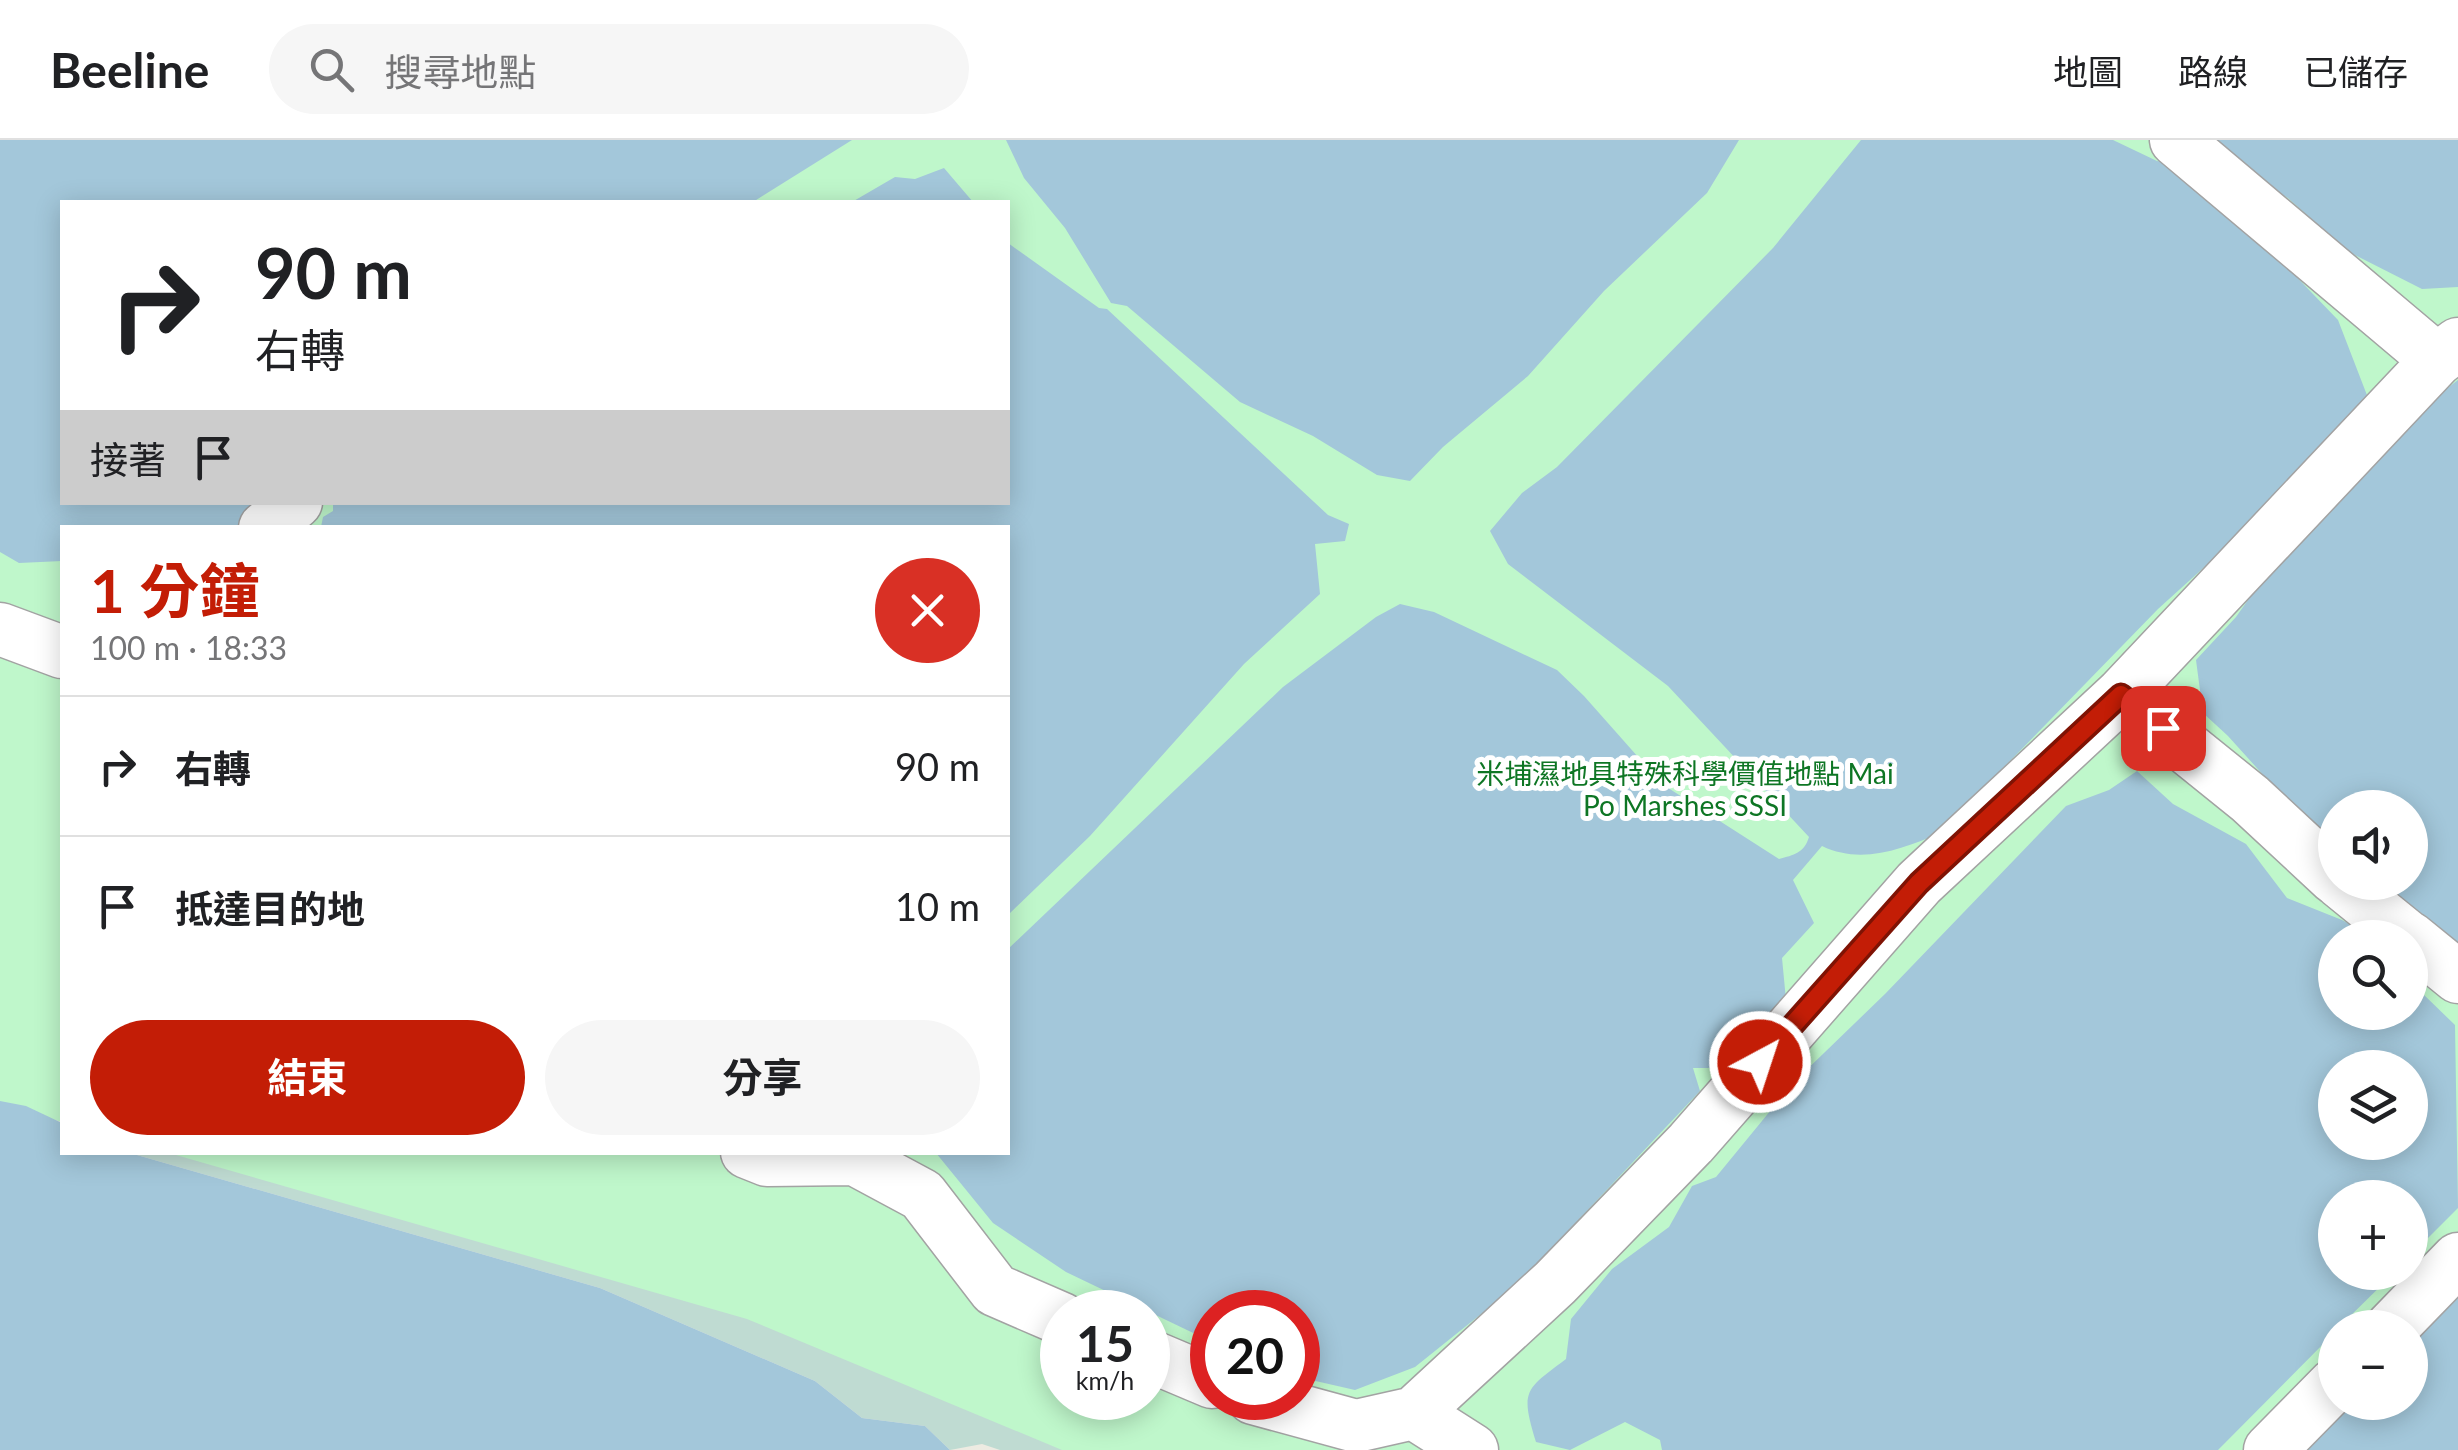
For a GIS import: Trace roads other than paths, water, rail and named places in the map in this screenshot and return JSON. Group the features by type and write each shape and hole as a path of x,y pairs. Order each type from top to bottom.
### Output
{"lane":[{"path":"1320,1416 1356,1426 1414,1414 1555,1283 1691,1143 1919,883 2121,695 2448,352 2176,140"},
{"path":"269,525 293,505"},
{"path":"0,629 60,651"},
{"path":"2121,695 2250,799 2318,862"},
{"path":"2363,900 2388,920"},
{"path":"2428,953 2458,978"},
{"path":"754,1155 767,1160 856,1156 922,1195 995,1290 1040,1309"},
{"path":"2408,1310 2458,1259"},
{"path":"2270,1450 2318,1401"},
{"path":"1414,1414 1472,1450"}],"park label":[{"name":"米埔濕地具特殊科學價值地點 Mai Po Marshes SSSI","path":"1685,790"}]}
